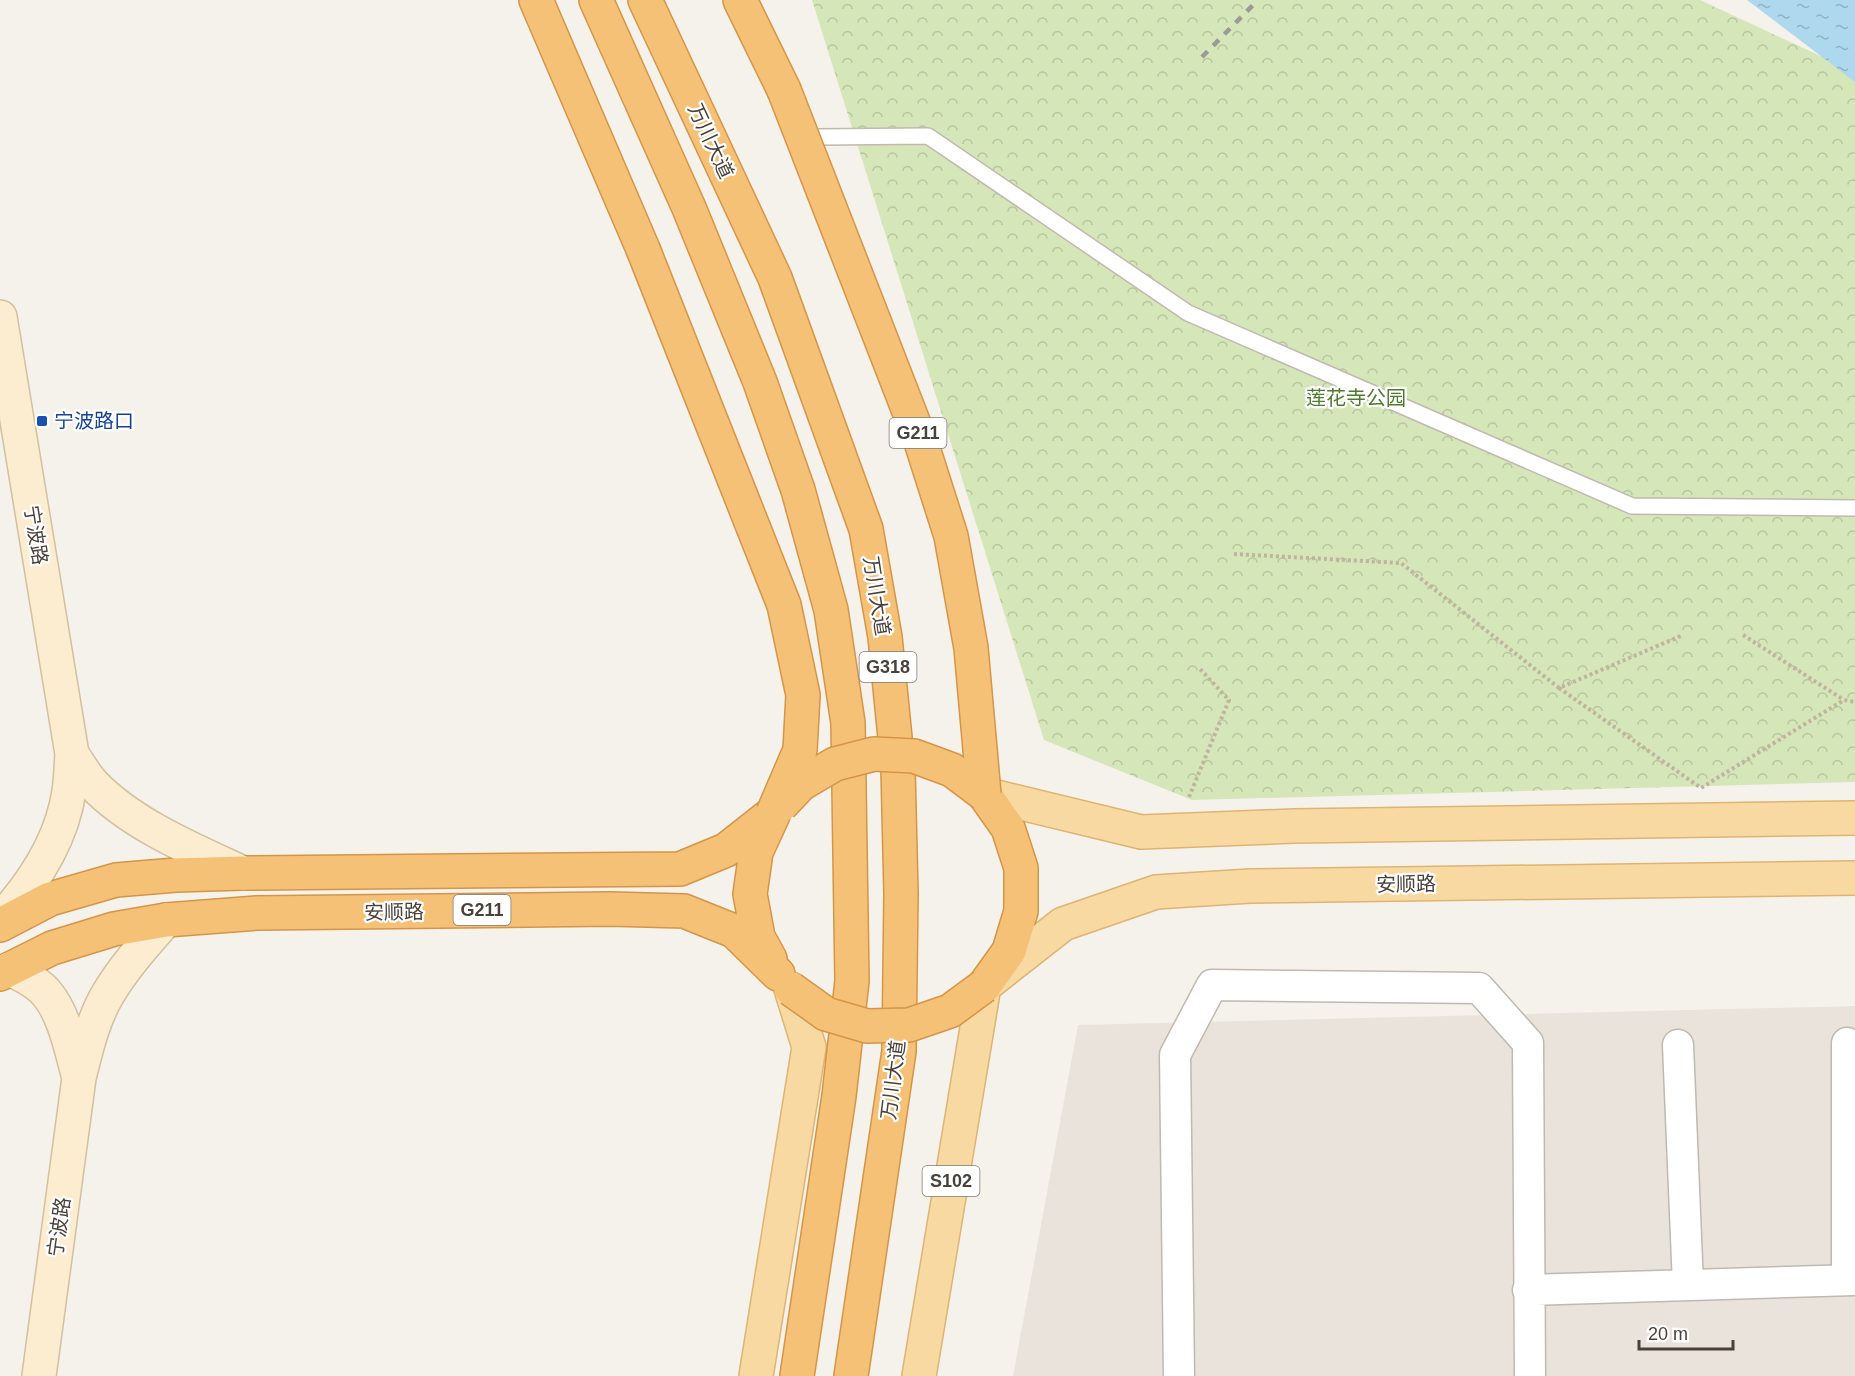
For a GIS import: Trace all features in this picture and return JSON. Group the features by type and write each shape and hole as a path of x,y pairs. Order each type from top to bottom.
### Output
{"highway":[{"name":"G211","path":"536,0 643,249 784,605 803,695 800,750 756,852 750,894 758,937 784,981 826,1014 867,1026 909,1025 950,1011 984,986 1009,951 1021,910 1021,868 1008,828 984,794 952,770 914,756 874,754 835,764 801,784 773,813"},
{"name":"G318","path":"596,0 693,219 760,382 794,479 831,610 848,723 852,981 839,1096 797,1376"},
{"name":"万川大道","path":"645,0 776,278 866,529 885,637 898,768 901,894 899,1051 850,1376"},
{"name":"G211","path":"740,0 783,90 921,442 951,536 971,648 984,794"},
{"name":"安顺路","path":"0,925 50,899 116,880 243,873 680,869 726,850 773,813"},
{"name":"安顺路","path":"5,971 51,948 114,929 166,920 257,914 610,909 684,911 734,931 784,981"}],"main road":[{"path":"984,794 1141,832 1294,826 1855,818"},
{"name":"安顺路","path":"984,986 1063,924 1156,892 1250,886 1855,878"},
{"path":"756,1376 809,1047 784,981"},
{"name":"S102","path":"919,1376 984,986"}],"street":[{"name":"宁波路","path":"0,316 72,754"},
{"path":"72,754 92,783 120,806 191,849 243,873"},
{"path":"0,920 33,879 53,844 64,816 72,754"},
{"name":"宁波路","path":"39,1376 79,1078 88,1041 106,996 129,962 166,920"},
{"path":"5,971 30,978 49,996 69,1044 79,1078"},
{"path":"1179,1376 1175,1055 1212,985 1479,988 1528,1043 1530,1376"},
{"path":"1528,1290 1851,1280 1847,1043"},
{"path":"1678,1045 1688,1285"}],"lane":[{"path":"819,137 928,136 1188,313 1632,506 1855,508"}],"path":[{"path":"1234,554 1401,563 1559,688 1701,789 1844,700"},
{"path":"1559,688 1683,635"},
{"path":"1743,635 1844,700 1855,702"},
{"path":"1186,805 1229,700 1199,668"}],"shaded area":[{"path":"1855,1006 1855,1376 1013,1376 1078,1025"}],"green space":[{"name":"莲花寺公园","path":"812,0 1700,0 1855,72 1855,782 1192,800 1044,740"}],"water":[{"path":"1747,0 1855,0 1855,82"}],"railway":[{"path":"1202,57 1258,0"}],"place":[{"name":"宁波路口","path":"42,421"}]}
